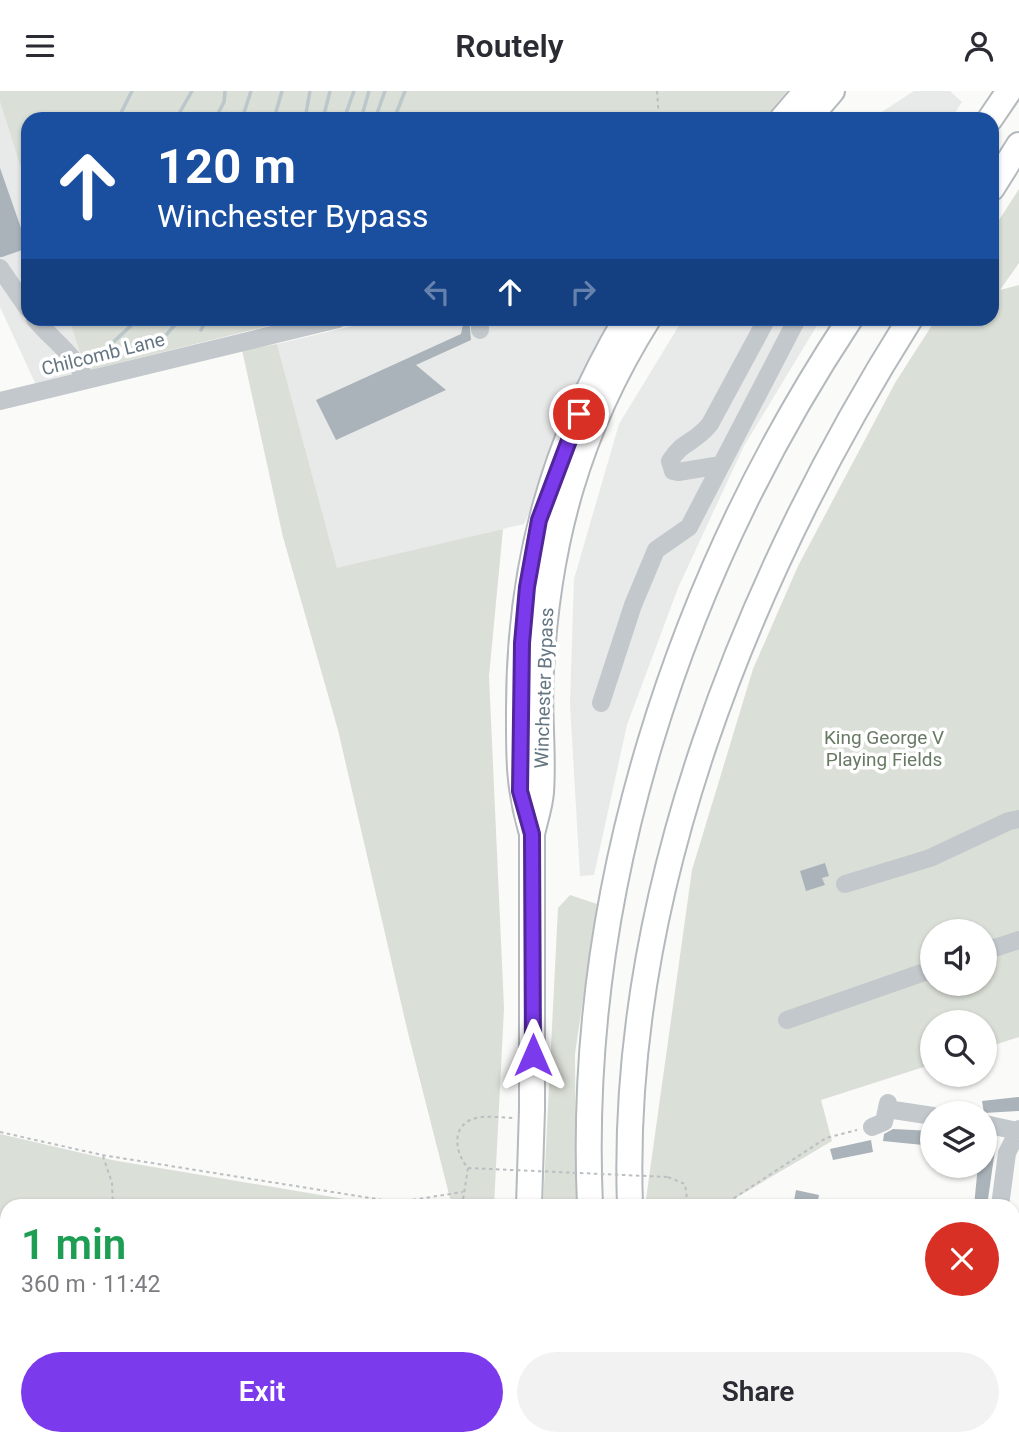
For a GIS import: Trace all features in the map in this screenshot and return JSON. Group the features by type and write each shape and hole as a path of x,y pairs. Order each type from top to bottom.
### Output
{"highway":[{"path":"788,112 806,91"},
{"path":"814,112 832,91"},
{"path":"995,112 1009,91"},
{"path":"999,177 1019,145"},
{"name":"Winchester Bypass","path":"532,834 520,791 519,687 527,587 535,538 558,464 590,389 622,326"},
{"name":"Winchester Bypass","path":"532,834 541,794 543,633 559,526 573,478 606,393 644,326"},
{"path":"590,1199 591,1071 605,947 624,847 649,747 686,637 740,509 769,450 846,326"},
{"path":"630,1199 639,1036 663,894 689,789 752,617 785,544 833,450 906,326"},
{"path":"529,1199 533,1082 532,834"}],"street":[{"path":"0,268 21,299"},
{"path":"41,326 69,353 85,380"},
{"name":"Chilcomb Lane","path":"0,401 309,326"},
{"path":"720,465 678,472 670,467 670,461 680,445 698,439 709,424 763,326"},
{"path":"601,703 633,605 656,550 689,527 793,326"},
{"path":"845,884 930,858 1009,821 1019,819"},
{"path":"997,947 1019,940"},
{"path":"787,1020 920,974"},
{"path":"872,1127 884,1122 887,1106 920,1113"},
{"path":"997,1126 1018,1130 1007,1153 1001,1199"}],"path":[{"path":"657,91 658,112"},
{"path":"522,1118 485,1117 471,1120 463,1126 457,1148 459,1157 468,1168 668,1177 685,1184 688,1199"},
{"path":"733,1199 826,1138 872,1127"},
{"path":"0,1132 102,1155 377,1199"},
{"path":"102,1155 112,1183 113,1199"},
{"path":"463,1199 468,1168"},
{"path":"415,1199 464,1191"}],"shaded area":[{"path":"914,91 950,91 962,102 956,112 882,112"},
{"path":"0,102 21,168 21,326 71,326 86,371 36,385 0,307"},
{"path":"353,326 605,326 609,334 524,524 337,569 277,344"},
{"path":"679,326 817,326 744,446 678,588 627,725 594,875 580,876 570,704 574,579 619,424"}],"green space":[{"path":"0,91 787,91 770,112 21,112 21,168 0,102"},
{"name":"King George V Playing Fields","path":"1019,189 1019,263 1000,290 1019,285 1019,1037 997,1044 997,1010 920,1010 920,1068 821,1100 832,1141 734,1199 646,1199 692,870 753,669 798,566 895,383 932,326 999,326 999,220"},
{"path":"71,326 269,326 86,371"},
{"path":"277,344 337,568 503,529 489,676 504,1008 494,1199 450,1199 408,1033 338,730 283,537 242,350"},
{"path":"570,895 597,904 575,1054 576,1199 543,1199 558,908"},
{"path":"0,1134 112,1160 344,1199 0,1199"}],"building":[{"path":"0,168 21,228 21,250 0,257"},
{"path":"463,326 470,326 471,340 416,365 446,390 336,440 316,400 461,334"},
{"path":"825,863 829,876 822,878 825,885 806,891 800,871"},
{"path":"1019,1097 1019,1111 997,1112 997,1101 982,1101"},
{"path":"893,1129 920,1130 920,1145 883,1141 884,1134"},
{"path":"871,1140 873,1152 833,1160 830,1149"},
{"path":"977,1178 991,1178 988,1199 975,1199"},
{"path":"796,1190 819,1195 818,1199 794,1199"}],"waterway":[{"path":"122,112 132,91"},
{"path":"180,112 192,91"},
{"path":"219,112 224,102 225,91"},
{"path":"244,112 251,91"},
{"path":"276,112 282,91"},
{"path":"306,112 310,91"},
{"path":"325,112 330,91"},
{"path":"346,112 354,91"},
{"path":"363,112 369,91"},
{"path":"378,112 385,91"},
{"path":"397,112 405,91"},
{"path":"106,349 131,326"},
{"path":"167,334 174,326"},
{"path":"201,330 203,326"}],"route":[{"path":"533,1055 532,834 520,791 519,687 522,643 527,587 539,520 579,414"}]}
